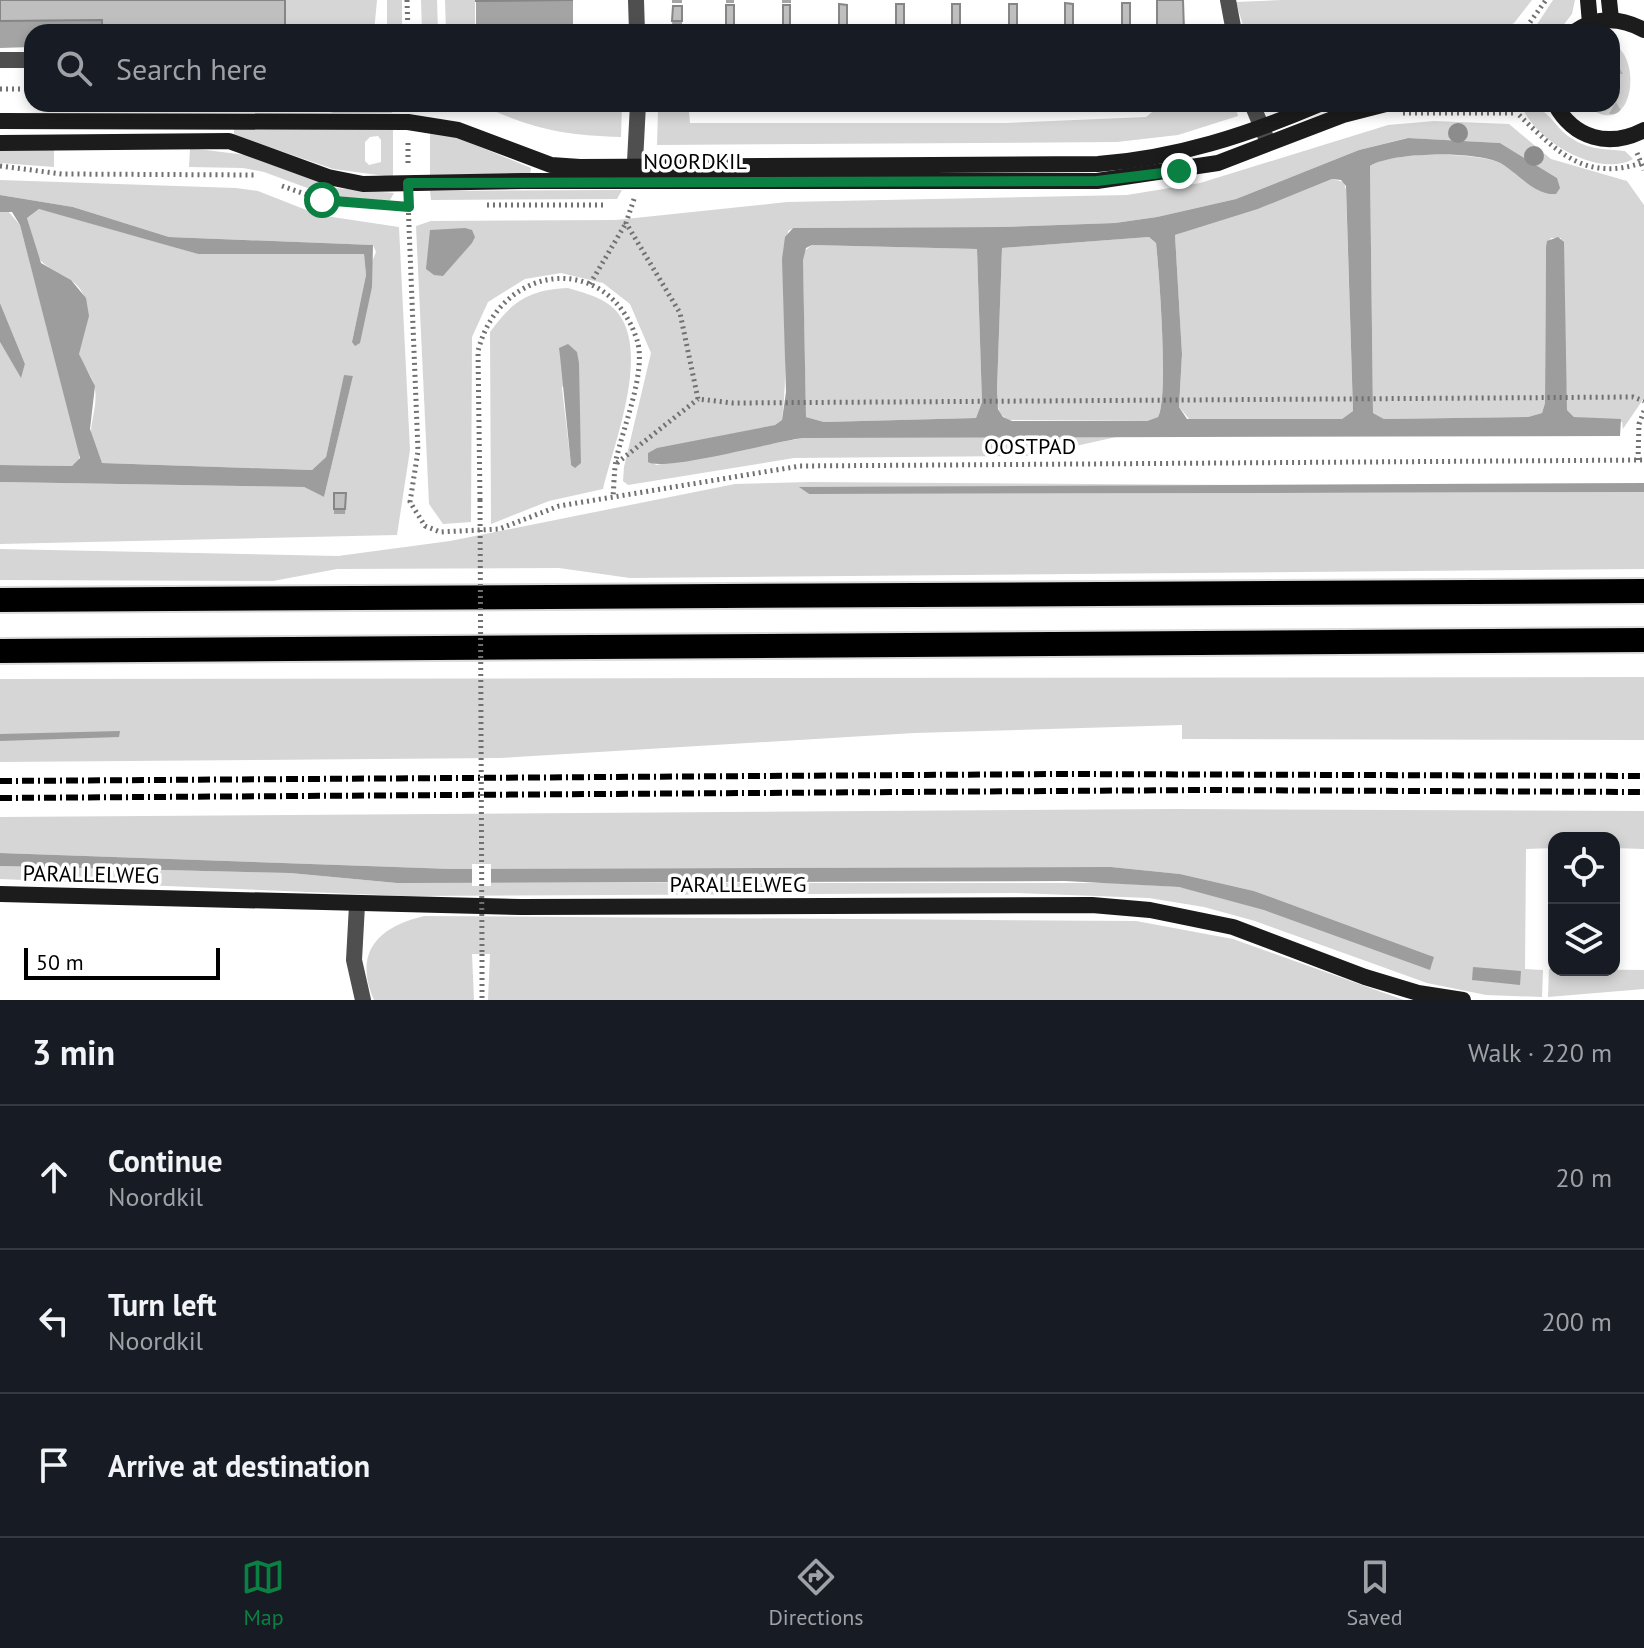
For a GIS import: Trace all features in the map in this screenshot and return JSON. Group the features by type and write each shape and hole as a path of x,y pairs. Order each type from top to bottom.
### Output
{"highway":[{"path":"0,600 1644,591"},
{"path":"0,651 1644,640"}],"street":[{"path":"636,0 637,24"},
{"path":"1228,0 1232,24"},
{"path":"1588,0 1590,23 1611,19 1644,30"},
{"path":"1609,0 1611,19"},
{"path":"0,60 24,60"},
{"path":"634,174 638,112"},
{"path":"1255,112 1269,145"},
{"name":"NOORDKIL","path":"0,143 229,141 328,177 363,184 408,183 634,174 1098,164 1179,153 1262,129 1301,112"},
{"name":"NOORDKIL","path":"0,121 408,122 458,130 551,165 634,174 1097,181 1179,171 1269,145 1355,112"},
{"path":"1560,112 1568,123 1597,139 1620,139 1644,130"},
{"name":"PARALLELWEG","path":"0,894 357,905 1092,905 1150,910 1233,927 1365,977 1418,993 1463,1000"},
{"path":"357,905 354,960 363,1000"}],"path":[{"path":"407,0 408,24"},
{"path":"1529,24 1546,0"},
{"path":"0,89 24,89"},
{"path":"408,122 409,207"},
{"path":"0,166 62,174 250,173 264,179"},
{"path":"278,184 322,200 350,204"},
{"name":"NOORDKIL","path":"475,205 635,204 626,223"},
{"path":"394,206 422,206"},
{"name":"OOSTPAD","path":"409,207 418,451 410,502 425,526 440,532 499,529 559,506 800,466 1641,460"},
{"path":"590,284 626,223 680,313 688,338 694,393 698,399"},
{"path":"482,1000 478,351 484,329 499,305 538,281 561,278 590,284 610,295 625,312 638,343 640,365 616,463 613,497"},
{"path":"616,463 698,399 1633,397 1644,401"},
{"path":"1641,460 1639,424 1644,411"}],"green space":[{"path":"286,0 377,0 375,24 286,24"},
{"path":"387,0 402,0 402,24 387,24"},
{"path":"421,0 437,0 438,24 422,24"},
{"path":"445,0 475,0 475,24 446,24"},
{"path":"1532,0 1512,24 1243,24 1236,2"},
{"path":"1553,0 1575,0 1572,14 1564,24 1537,24"},
{"path":"1620,50 1628,64 1630,79 1624,107 1620,110"},
{"path":"392,112 392,113 330,113"},
{"path":"498,112 622,112 621,137 581,135"},
{"path":"658,112 689,112 690,123 1005,123 1146,117 1152,112 1237,112 1238,116 1178,135 1117,142 657,145"},
{"path":"1525,112 1544,112 1578,142 1625,151 1633,159 1619,164 1585,160 1552,142"},
{"path":"1434,121 1509,124 1551,159 1627,181 1644,205 1644,398 1623,429 1622,422 1574,417 1567,410 1561,238 1551,238 1546,247 1545,403 1542,413 1528,417 1384,419 1373,413 1370,166 1412,156 1465,156 1498,162 1539,191 1557,178 1500,143 1407,138 1359,150 1236,199 1157,217 1115,223 1002,227 793,228 788,231 786,255 782,420 775,425 648,453 648,457 656,465 803,438 1116,437 1031,456 794,458 628,485 623,481 624,467 651,353 630,304 603,283 561,273 525,279 488,302 472,337 471,522 443,524 429,504 416,226 431,221 616,220 787,202 1127,195 1200,183 1388,125"},
{"path":"234,125 393,128 393,177 333,169 234,135","holes":["378,136 381,140 381,162 369,165 365,161 365,142 370,137"]},
{"path":"430,131 456,137 531,168 530,176 430,177"},
{"path":"0,148 54,149 54,167 0,163"},
{"path":"190,148 246,155 336,188 394,193 390,200 337,199 264,172 243,168 189,167"},
{"path":"1332,179 1344,182 1346,190 1353,411 1342,419 1190,420 1179,407 1182,354 1175,235 1258,209"},
{"path":"0,180 236,188 258,191 319,215 399,227 410,450 397,535 0,544 0,482 304,487 324,497 353,376 344,376 326,457 312,470 102,463 95,455 91,437 95,389 79,354 86,306 84,297 72,281 39,259 27,218 39,209 68,215 198,254 364,254 366,275 352,342 372,287 371,264 376,252 373,245 169,237 73,207 0,195"},
{"path":"622,190 617,199 431,200 430,191"},
{"path":"8,211 20,225 79,450 79,463 72,466 0,465 0,342 21,377 25,364 0,303 0,212"},
{"path":"1149,237 1156,243 1162,334 1163,386 1158,417 1147,421 1005,418 998,408 997,390 1002,248"},
{"path":"812,245 977,249 982,402 976,418 824,422 806,417 803,252"},
{"path":"568,288 601,300 618,313 627,330 631,351 630,375 621,424 603,489 549,501 491,524 490,332 514,305 542,291","holes":["577,352 581,463 571,465 562,388"]},
{"path":"735,484 1243,485 801,488 809,494 1644,492 1644,569 630,578 559,568 337,569 273,581 0,580 0,549 338,556 450,541"},
{"path":"1644,677 1644,740 1182,739 1182,725 914,733 500,758 0,762 0,679"},
{"path":"1179,809 1644,811 1644,849 1620,848 1620,832 1548,832 1548,848 1526,849 1525,969 1543,970 1542,997 1486,995 1427,983 1255,921 1204,907 1149,898 1016,893 405,896 0,879 0,866 290,873 397,883 1112,883 1179,887 1434,957 1254,891 1180,874 1111,867 452,869 0,853 0,817"},
{"path":"424,916 1136,921 1233,939 1404,1000 488,1000 490,954 472,954 474,1000 374,1000 366,968 374,944 394,927"},
{"path":"1620,970 1644,970 1644,989 1548,997 1549,976 1620,976"}],"shaded area":[{"path":"1408,138 1500,143 1557,178 1560,188 1556,194 1548,194 1498,162 1471,156 1414,156 1381,161 1370,166 1373,413 1384,419 1528,417 1542,413 1545,403 1546,247 1547,241 1558,237 1564,242 1567,410 1574,417 1621,419 1620,436 803,438 697,460 658,464 648,462 648,453 657,448 775,425 782,420 786,392 782,259 785,237 793,228 1115,223 1236,199 1359,150","holes":["1332,179 1341,180 1346,186 1353,411 1342,419 1187,419 1179,407 1182,354 1175,235 1258,209","1149,237 1156,243 1163,361 1158,417 1147,421 1012,421 1003,417 998,409 997,390 1002,248","812,245 977,249 982,402 976,418 824,422 806,417 803,260 806,248"]},
{"path":"0,195 73,207 169,237 373,245 372,287 360,343 355,346 352,342 366,275 364,254 198,254 39,209 27,218 41,263 71,280 86,298 89,316 79,354 95,386 90,429 102,463 312,470 326,457 344,375 353,376 324,497 304,487 0,482 0,465 72,466 80,458 20,225 12,212 0,212"},
{"path":"430,230 472,230 475,237 443,276 434,275 426,269"},
{"path":"0,303 25,364 21,378 0,342"},
{"path":"568,344 577,352 579,363 581,463 575,468 571,465 559,348"},
{"path":"1644,483 1644,492 809,494 799,487"},
{"path":"120,731 119,737 0,741 0,734"},
{"path":"0,853 452,869 1111,867 1180,874 1254,891 1434,957 1430,970 1264,910 1179,887 1065,881 397,883 290,873 0,866"},
{"path":"1473,967 1521,971 1520,985 1472,980"}],"pier":[{"path":"472,864 491,864 491,886 472,886"}],"building":[{"path":"0,0 285,0 285,24 0,21"},
{"path":"476,0 573,0 476,1"},
{"path":"1157,0 1183,0 1184,24 1157,24"},
{"path":"1065,3 1073,4 1073,24 1065,24"},
{"path":"1122,3 1130,3 1130,24 1122,24"},
{"path":"839,4 847,5 847,24 839,24"},
{"path":"896,4 904,4 904,24 896,24"},
{"path":"952,4 960,4 960,24 952,24"},
{"path":"1009,4 1017,4 1017,24 1009,24"},
{"path":"726,5 734,5 734,24 726,24"},
{"path":"783,5 790,5 790,24 783,24"},
{"path":"673,6 682,6 682,21 672,21"},
{"path":"334,493 346,493 345,509 334,509"}],"railway":[{"path":"0,781 1063,774 1644,776"},
{"path":"0,798 1204,790 1644,792"}],"route":[{"path":"322,200 409,207 408,183 1097,181 1179,171"}]}
